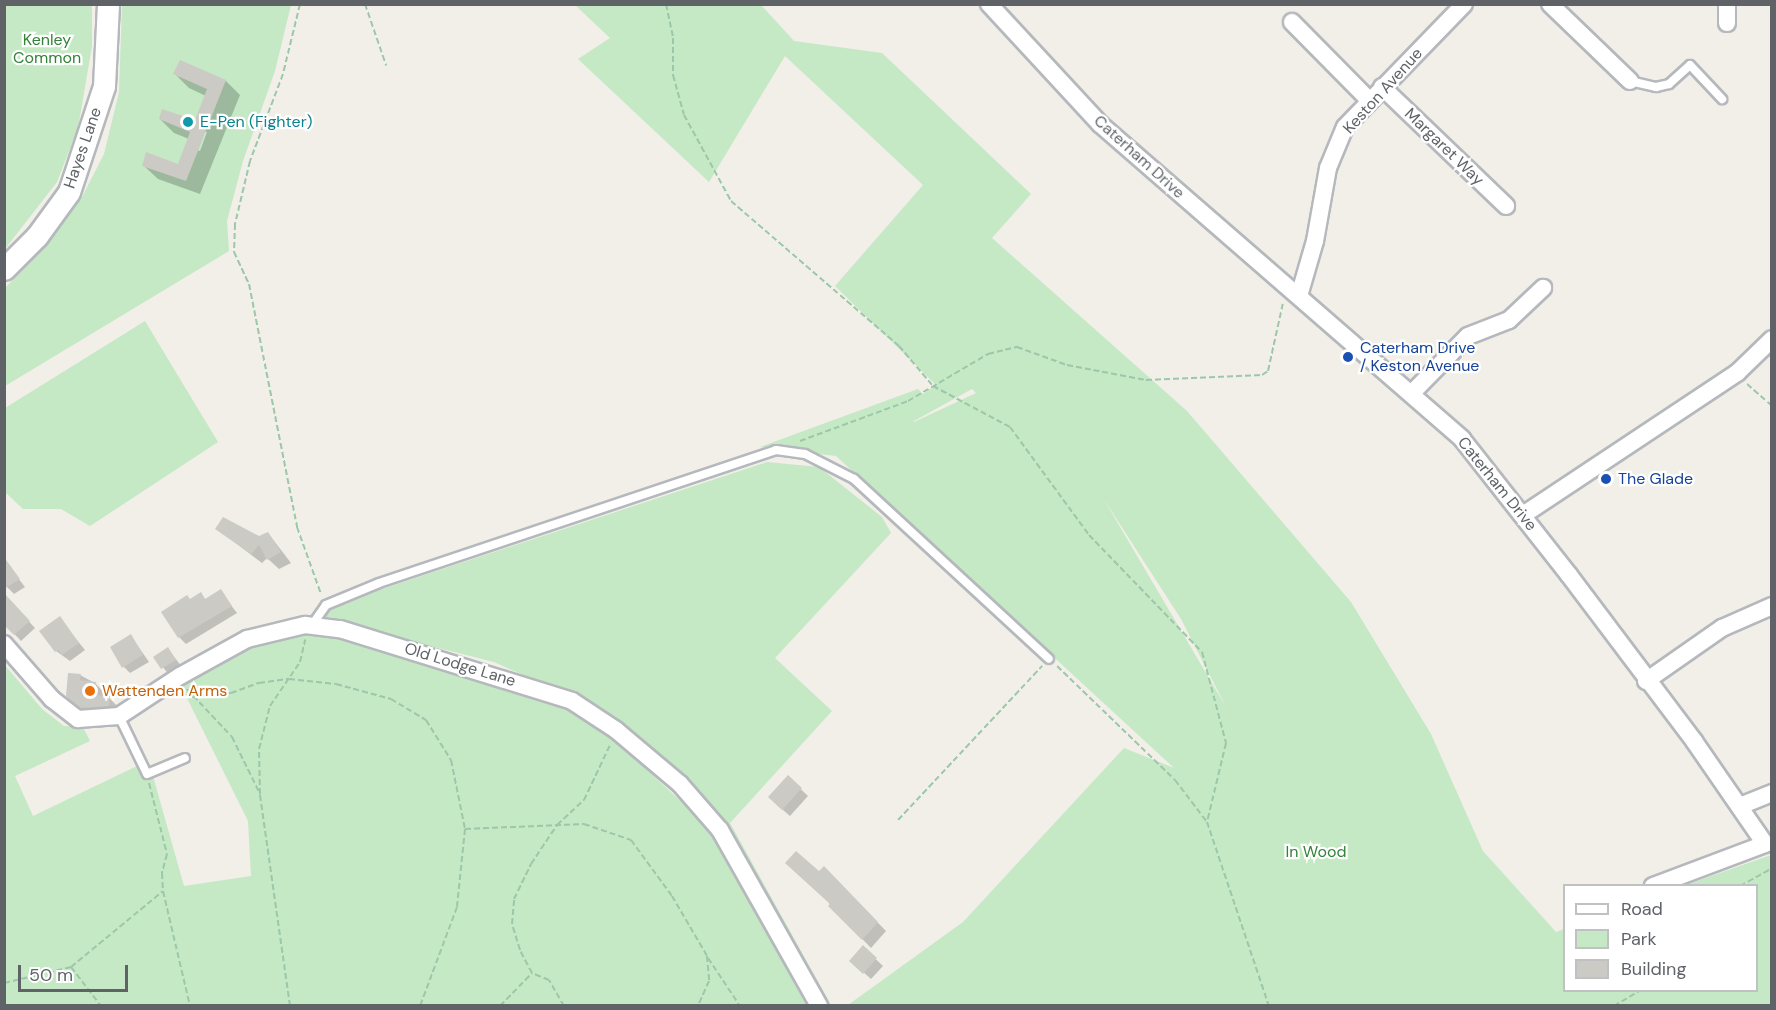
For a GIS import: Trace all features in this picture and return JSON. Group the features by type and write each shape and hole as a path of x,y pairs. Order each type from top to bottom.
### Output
{"street":[{"name":"Hayes Lane","path":"4,269 69,192 104,86 108,4"},
{"name":"Caterham Drive","path":"989,4 1100,124 1462,439 1523,515 1740,806 1765,844 1656,884"},
{"name":"Keston Avenue","path":"1293,291 1315,241 1328,168 1345,127 1464,4"},
{"path":"1550,4 1630,81"},
{"path":"1726,22 1727,4"},
{"path":"1292,22 1370,101"},
{"name":"Margaret Way","path":"1382,87 1506,206"},
{"path":"1411,394 1468,336 1509,320 1543,288"},
{"path":"1523,515 1738,372 1772,339"},
{"path":"1646,681 1722,628 1772,606"},
{"name":"Old Lodge Lane","path":"4,644 69,714 96,720 118,716 180,676 247,639 312,625 381,641 572,701 616,730 680,784 720,830 819,1005"},
{"path":"1740,806 1772,793"}],"lane":[{"path":"1630,81 1656,87 1669,84 1690,65 1722,99"},
{"path":"312,625 326,605 379,582 776,450 805,454 854,478 1049,658"},
{"path":"118,716 147,774 185,758"}],"path":[{"path":"300,4 283,74 250,162 235,224 234,252 249,284 297,527 326,605"},
{"path":"365,4 386,65"},
{"path":"666,4 673,38 673,75 684,115 731,201 899,346 933,386 1010,427 1089,535 1202,652 1226,743 1208,822"},
{"path":"776,450 909,400 988,354 1017,346 1068,365 1146,380 1262,375 1268,371 1293,291"},
{"path":"1738,372 1772,406"},
{"path":"290,1005 260,794 259,749 270,706 300,662 305,643"},
{"path":"898,820 1049,658 1175,780 1208,822 1269,1005"},
{"path":"180,676 191,697 232,737 260,794"},
{"path":"191,697 231,693 259,682 289,679 336,684 391,699 426,720 451,760 465,829 457,907 420,1005"},
{"path":"564,1005 549,980 532,973 512,924 514,899 531,864 557,825 584,800 616,730"},
{"path":"147,774 167,854 162,873 163,891 190,1005"},
{"path":"465,829 584,824 631,840 672,896 707,956 740,1005"},
{"path":"1742,884 1772,868"},
{"path":"4,983 71,967 163,891"},
{"path":"698,1005 709,981 707,956"},
{"path":"71,967 101,1005"},
{"path":"500,1005 532,973"},
{"path":"1614,1005 1637,992"}],"green space":[{"name":"Kenley Common","path":"5,4 92,5 92,46 78,128 57,182 5,249"},
{"path":"122,5 291,5 275,71 243,161 227,221 229,251 5,386 5,288 41,251 81,199 104,154 119,92"},
{"name":"In Wood","path":"575,5 761,5 794,41 882,53 1031,194 992,238 1187,411 1351,602 1431,734 1483,851 1556,932 1563,929 1563,992 1758,992 1758,884 1689,884 1771,855 1771,1005 848,1005 963,922 1124,748 1174,768 836,456 760,447 918,389 923,394 936,385 835,286 923,185 785,56 709,182 578,59 610,38","holes":["972,389 976,393 914,422","1103,498 1181,619 1226,707"]},
{"path":"145,321 218,442 90,526 61,509 23,509 5,492 5,408"},
{"path":"767,462 819,467 882,517 891,533 775,658 832,711 730,823 831,1005 824,1005 723,822 699,791 614,716 494,662 323,619 330,610 379,590"},
{"path":"300,634 341,636 444,664 567,709 606,732 712,830 810,1005 5,1005 4,664 42,709 64,726 83,727 90,741 15,776 33,816 137,766 144,780 153,776 184,886 251,876 248,821 179,682 247,646"}],"building":[{"name":"E-Pen (Fighter)","path":"180,60 226,80 186,181 142,166 146,152 178,164 190,132 159,119 162,109 195,120 207,89 173,74"},
{"path":"223,517 259,536 268,532 281,552 267,560 259,545 251,554 215,529"},
{"path":"4,557 20,579 4,589"},
{"path":"221,589 232,606 178,638 161,612 187,595 190,599 201,592 205,599"},
{"path":"4,593 30,621 14,635 4,625"},
{"path":"60,616 79,643 62,655 58,650 55,652 39,631"},
{"path":"131,634 143,655 122,668 110,647"},
{"path":"168,647 176,660 161,669 153,657"},
{"path":"68,673 81,674 80,680 96,682 94,695 110,696 109,706 81,708 70,700 66,696"},
{"path":"788,775 802,788 782,810 768,797"},
{"path":"796,851 819,871 824,866 878,922 862,940 828,906 830,904 785,863"},
{"path":"863,945 877,958 863,974 849,961"}],"place":[{"name":"E-Pen (Fighter)","path":"188,122"},
{"name":"Caterham Drive / Keston Avenue","path":"1348,357"},
{"name":"The Glade","path":"1606,479"},
{"name":"Wattenden Arms","path":"90,691"}]}
